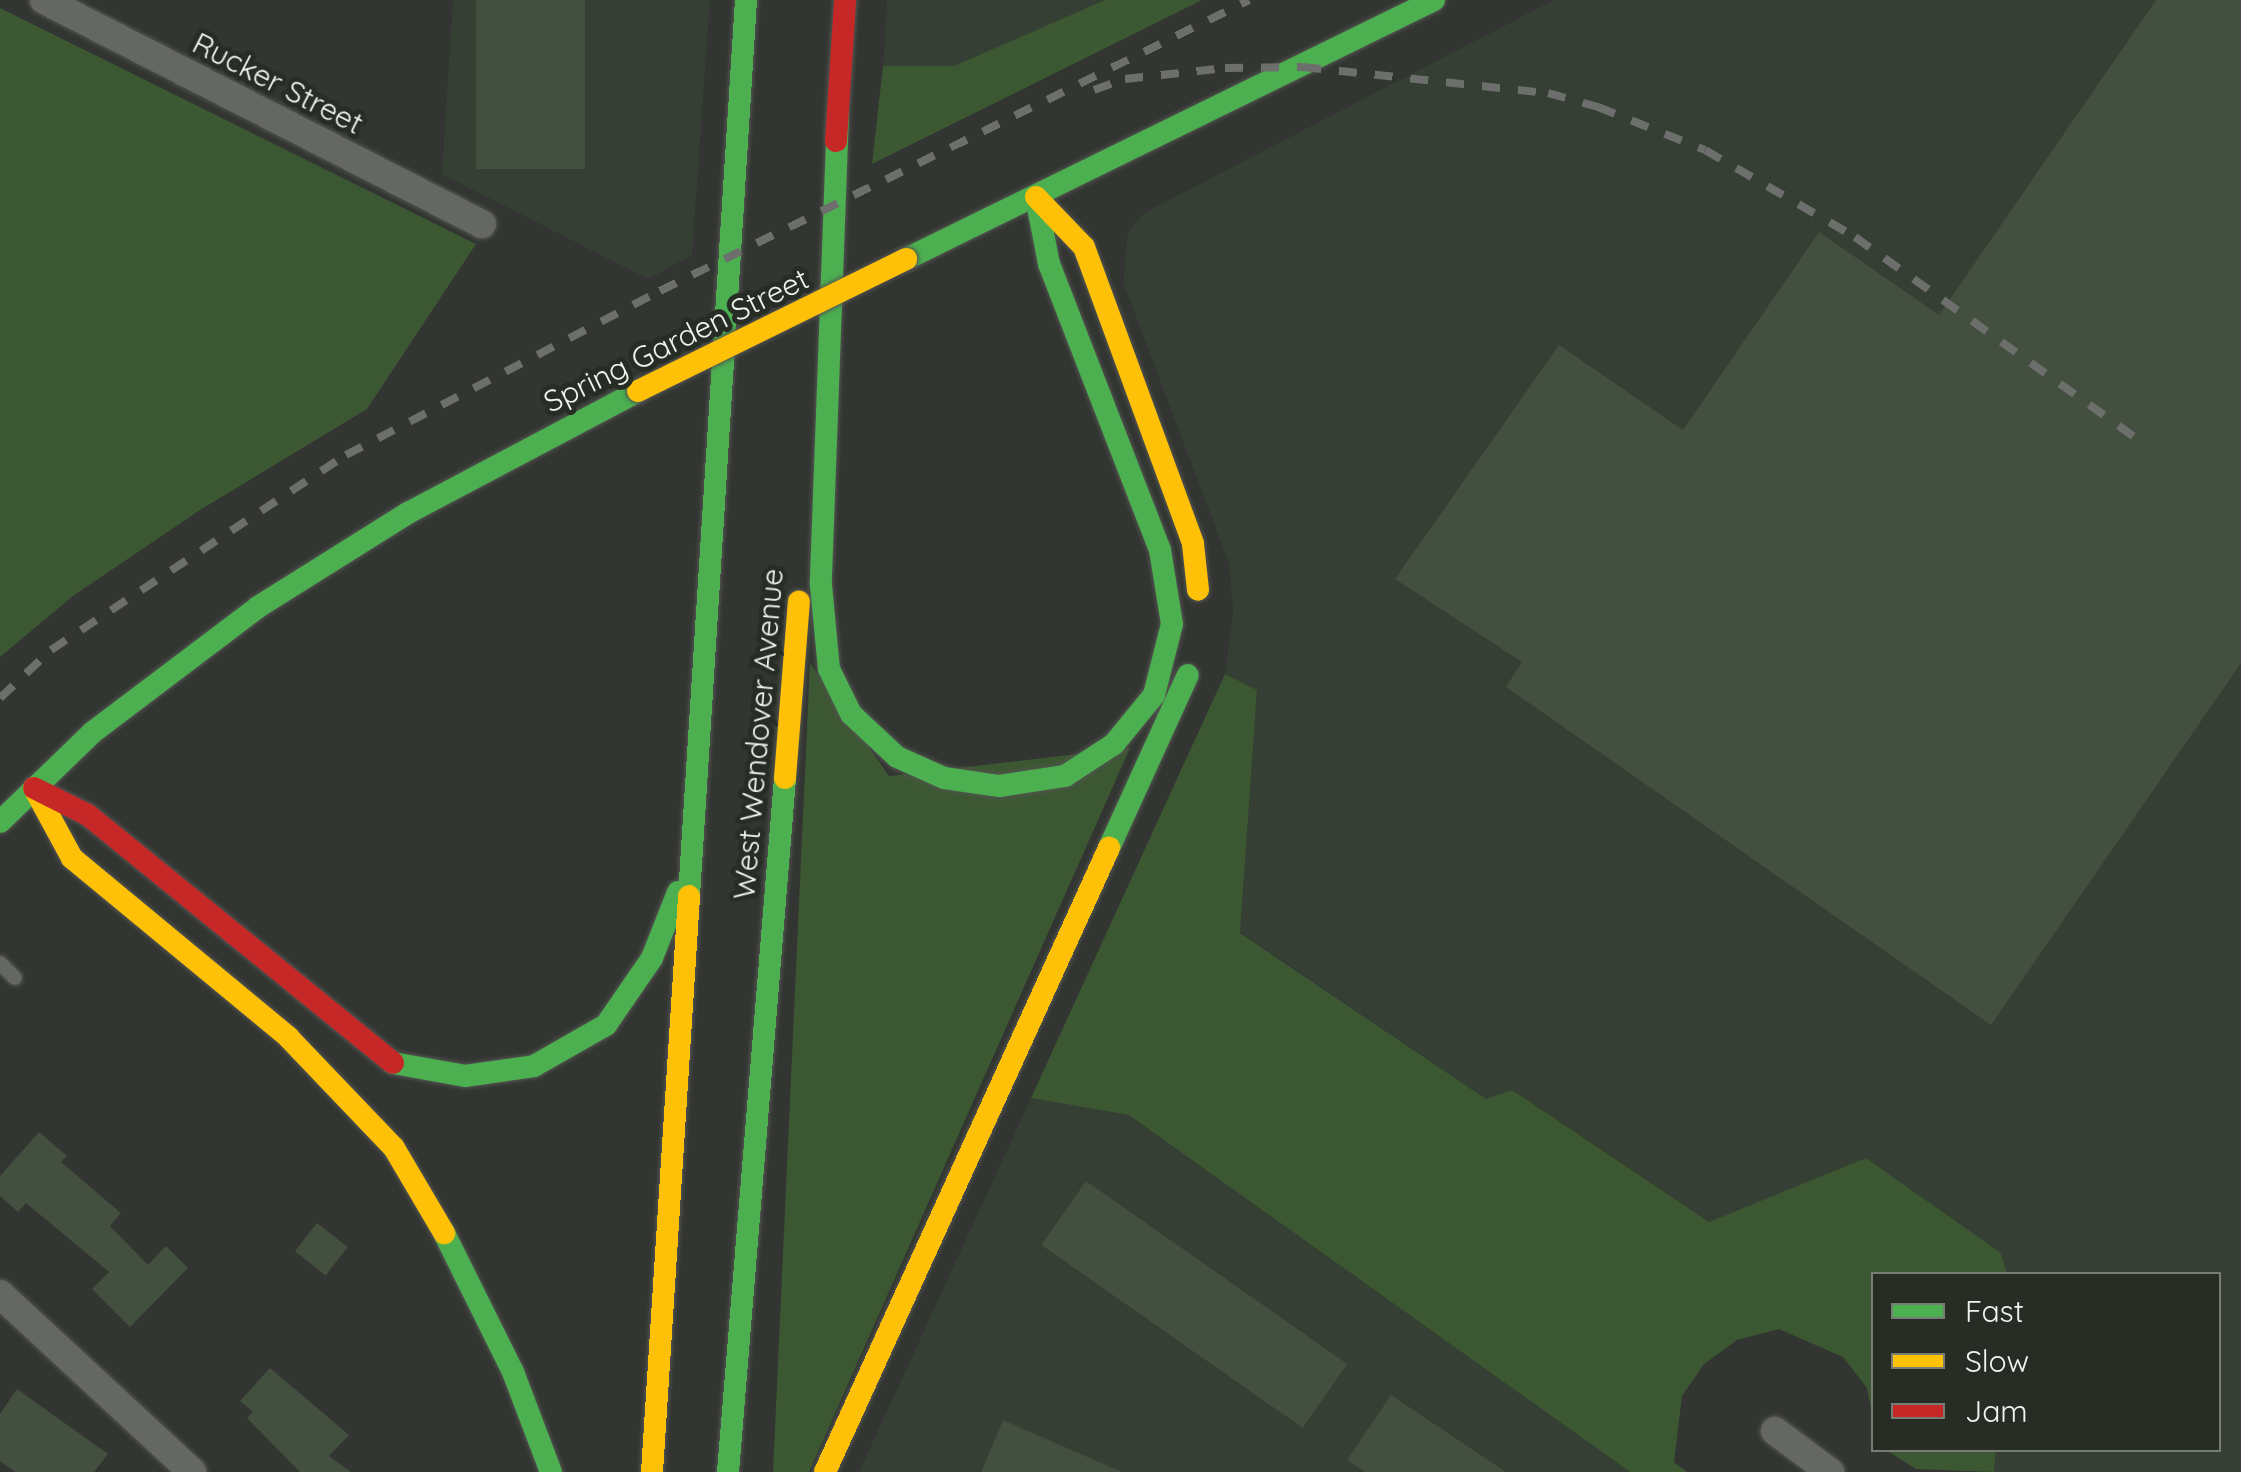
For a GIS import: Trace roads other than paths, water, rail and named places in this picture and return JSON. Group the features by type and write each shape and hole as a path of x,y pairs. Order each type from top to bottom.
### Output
{"main road":[{"name":"West Wendover Avenue","path":"652,1472 746,0"},
{"name":"West Wendover Avenue","path":"728,1472 845,0"},
{"name":"Spring Garden Street","path":"0,822 94,732 258,607 408,513 638,391 1434,0"},
{"path":"838,112 824,648 838,691 874,740 918,770 971,784 1031,784 1091,762 1154,694 1172,624 1160,550 1049,264 1036,198"},
{"path":"1036,198 1084,247 1192,544 1202,622"},
{"path":"825,1472 1181,703 1194,654"},
{"path":"34,788 88,815 398,1068 465,1076 534,1066 606,1025 652,958 693,851"},
{"path":"34,788 72,858 288,1037 394,1148 431,1207 513,1372 551,1472"}],"street":[{"name":"Rucker Street","path":"44,0 482,224"},
{"path":"0,1294 181,1468"},
{"path":"1774,1431 1830,1472"}],"lane":[{"path":"0,963 15,978"}],"railway":[{"path":"0,698 51,650 346,455 660,291 1249,0"},
{"path":"1094,90 1125,79 1225,68 1303,67 1548,93 1598,107 1705,150 1855,237 2147,446"}]}
